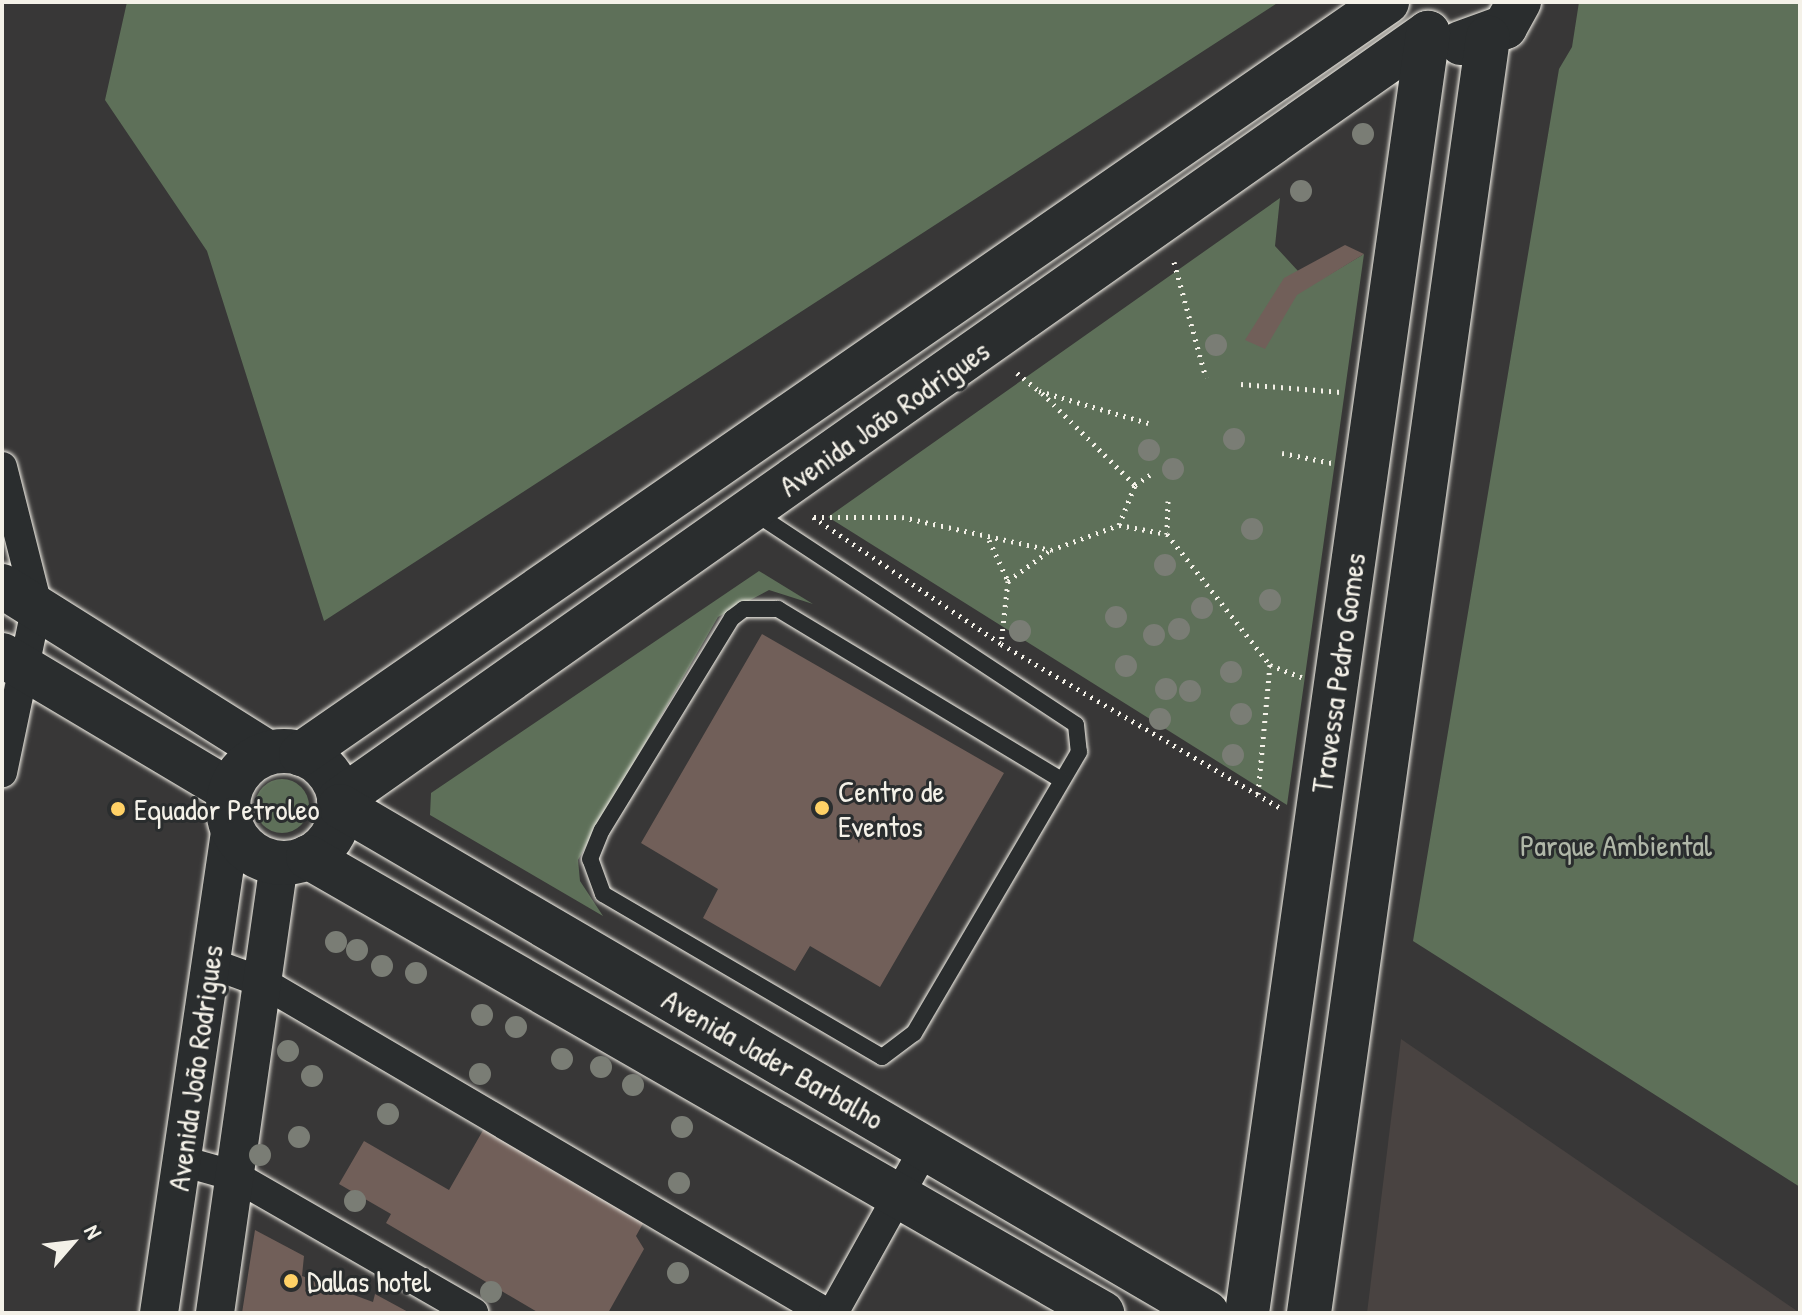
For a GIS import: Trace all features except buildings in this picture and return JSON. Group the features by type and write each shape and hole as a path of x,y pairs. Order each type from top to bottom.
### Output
{"main road":[{"name":"Avenida João Rodrigues","path":"284,754 1387,2"},
{"path":"1416,18 1468,44 1488,38 1519,2"},
{"name":"Avenida João Rodrigues","path":"339,803 752,511 1416,18"},
{"name":"Travessa Pedro Gomes","path":"1247,1313 1416,18"},
{"name":"Travessa Pedro Gomes","path":"1309,1313 1488,38"},
{"path":"11,660 230,807 249,851 294,860 331,836 339,803 326,771 284,754 20,596"},
{"path":"230,807 244,767 284,754"},
{"name":"Avenida Jader Barbalho","path":"339,803 1207,1313"},
{"name":"Avenida Jader Barbalho","path":"294,860 902,1192 1102,1313"}],"street":[{"path":"2,467 20,596 11,660 2,772"},
{"name":"Avenida João Rodrigues","path":"159,1313 230,807"},
{"name":"Avenida João Rodrigues","path":"215,1313 262,982 294,860"},
{"path":"210,963 262,982 826,1313"},
{"path":"833,1313 925,1148"},
{"path":"182,1161 235,1176 473,1313"}],"lane":[{"path":"752,511 1076,725 1079,752 914,1033 882,1057 615,902 590,874 602,830 732,618 760,606 797,619 1061,780"}],"path":[{"path":"1174,262 1206,378"},
{"path":"1017,373 1135,485"},
{"path":"1241,384 1350,392"},
{"path":"1039,391 1148,423"},
{"path":"1282,453 1340,465"},
{"path":"1119,525 1135,485 1150,475"},
{"path":"1168,501 1167,534 1270,665 1311,680"},
{"path":"1051,550 989,540 902,517 813,517 1001,644 1293,815"},
{"path":"1008,581 1051,550 1119,525 1167,534"},
{"path":"989,540 1008,581 1001,644"},
{"path":"1258,794 1270,665"}],"shaded area":[{"path":"1401,1039 1800,1313 1367,1313"}],"green space":[{"path":"127,2 1279,2 324,621 207,251 105,100"},
{"name":"Parque Ambiental","path":"1579,2 1800,2 1800,1187 1413,941 1559,69 1572,47"},
{"path":"1280,198 1275,246 1298,271 1327,276 1364,254 1287,805 828,517"},
{"path":"759,571 813,604 769,590 718,617 578,860 580,881 603,916 430,815 431,793"},
{"path":"282,779 301,787 309,806 301,825 282,833 263,825 255,806 263,787"}],"place":[{"name":"Centro de Eventos","path":"822,808"},
{"name":"Equador Petroleo","path":"118,809"},
{"name":"Dallas hotel","path":"291,1281"}]}
